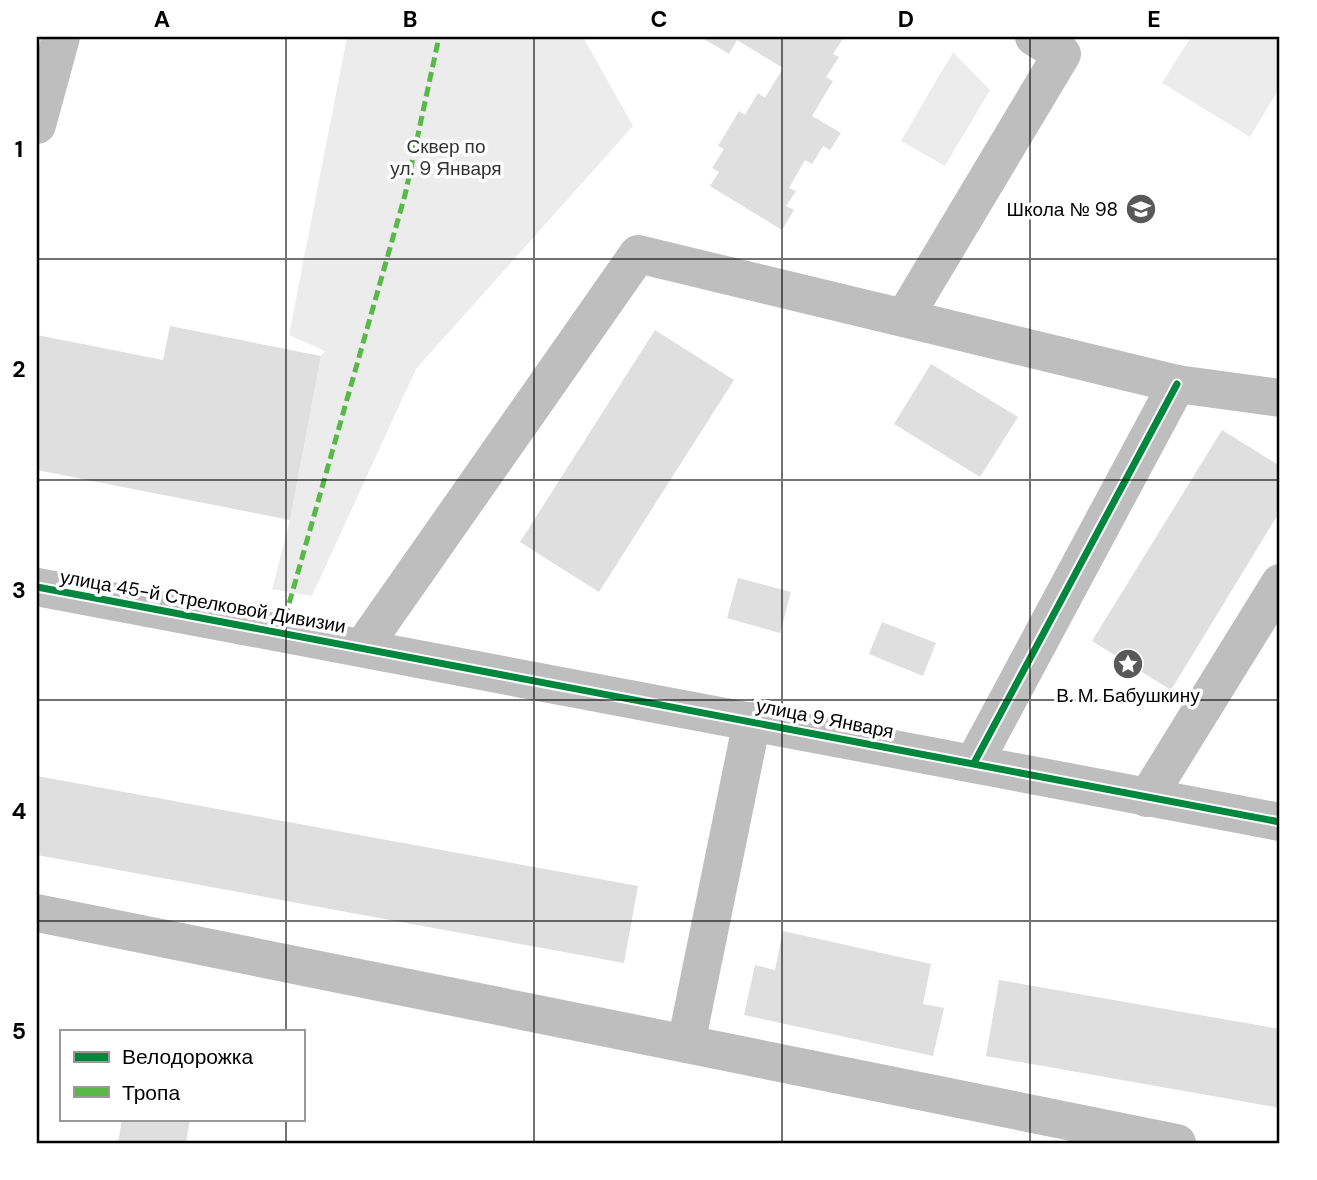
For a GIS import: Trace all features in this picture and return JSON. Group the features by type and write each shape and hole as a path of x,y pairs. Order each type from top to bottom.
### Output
{"street":[{"path":"37,125 61,37"},
{"path":"905,318 1062,54 1034,37"},
{"path":"363,647 638,254 1177,384 1280,398"},
{"path":"974,763 1177,384"},
{"path":"1147,798 1280,583"},
{"name":"улица 45-й Стрелковой Дивизии","path":"37,587 363,647"},
{"name":"улица 9 Января","path":"363,647 1280,822"},
{"path":"687,1044 752,721"},
{"path":"37,913 1177,1143"}],"green space":[{"name":"Сквер по ул. 9 Января","path":"347,37 583,37 633,126 416,369 312,596 272,589 290,520 321,356 325,351 289,335"},
{"path":"1191,37 1280,37 1280,87 1250,137 1162,83"},
{"path":"953,52 990,90 945,166 901,141"}],"building":[{"path":"701,37 844,37 833,54 839,57 826,77 833,81 812,116 841,133 830,150 823,146 812,164 805,160 789,188 796,191 786,206 794,210 782,230 710,186 719,172 712,168 724,149 718,146 739,111 745,115 758,93 765,98 783,68 737,40 729,54"},
{"path":"170,326 321,356 290,520 37,470 37,335 163,360"},
{"path":"655,330 734,380 599,592 520,542"},
{"path":"931,364 1018,417 980,477 894,424"},
{"path":"1222,430 1280,466 1280,511 1171,690 1092,641"},
{"path":"738,578 791,592 780,633 727,618"},
{"path":"882,622 936,643 923,676 869,654"},
{"path":"37,776 638,886 624,963 37,855"},
{"path":"783,931 931,964 923,1004 944,1008 933,1056 744,1015 755,965 775,970"},
{"path":"999,980 1280,1029 1280,1108 986,1056"},
{"path":"122,1120 190,1120 186,1143 118,1143"}],"marked path":[{"path":"281,632 405,195 439,37"}],"cycle path":[{"path":"974,763 1177,384"},
{"path":"37,587 1280,822"}],"place":[{"name":"Школа № 98","path":"1141,209"},
{"name":"В. М. Бабушкину","path":"1128,664"}]}
